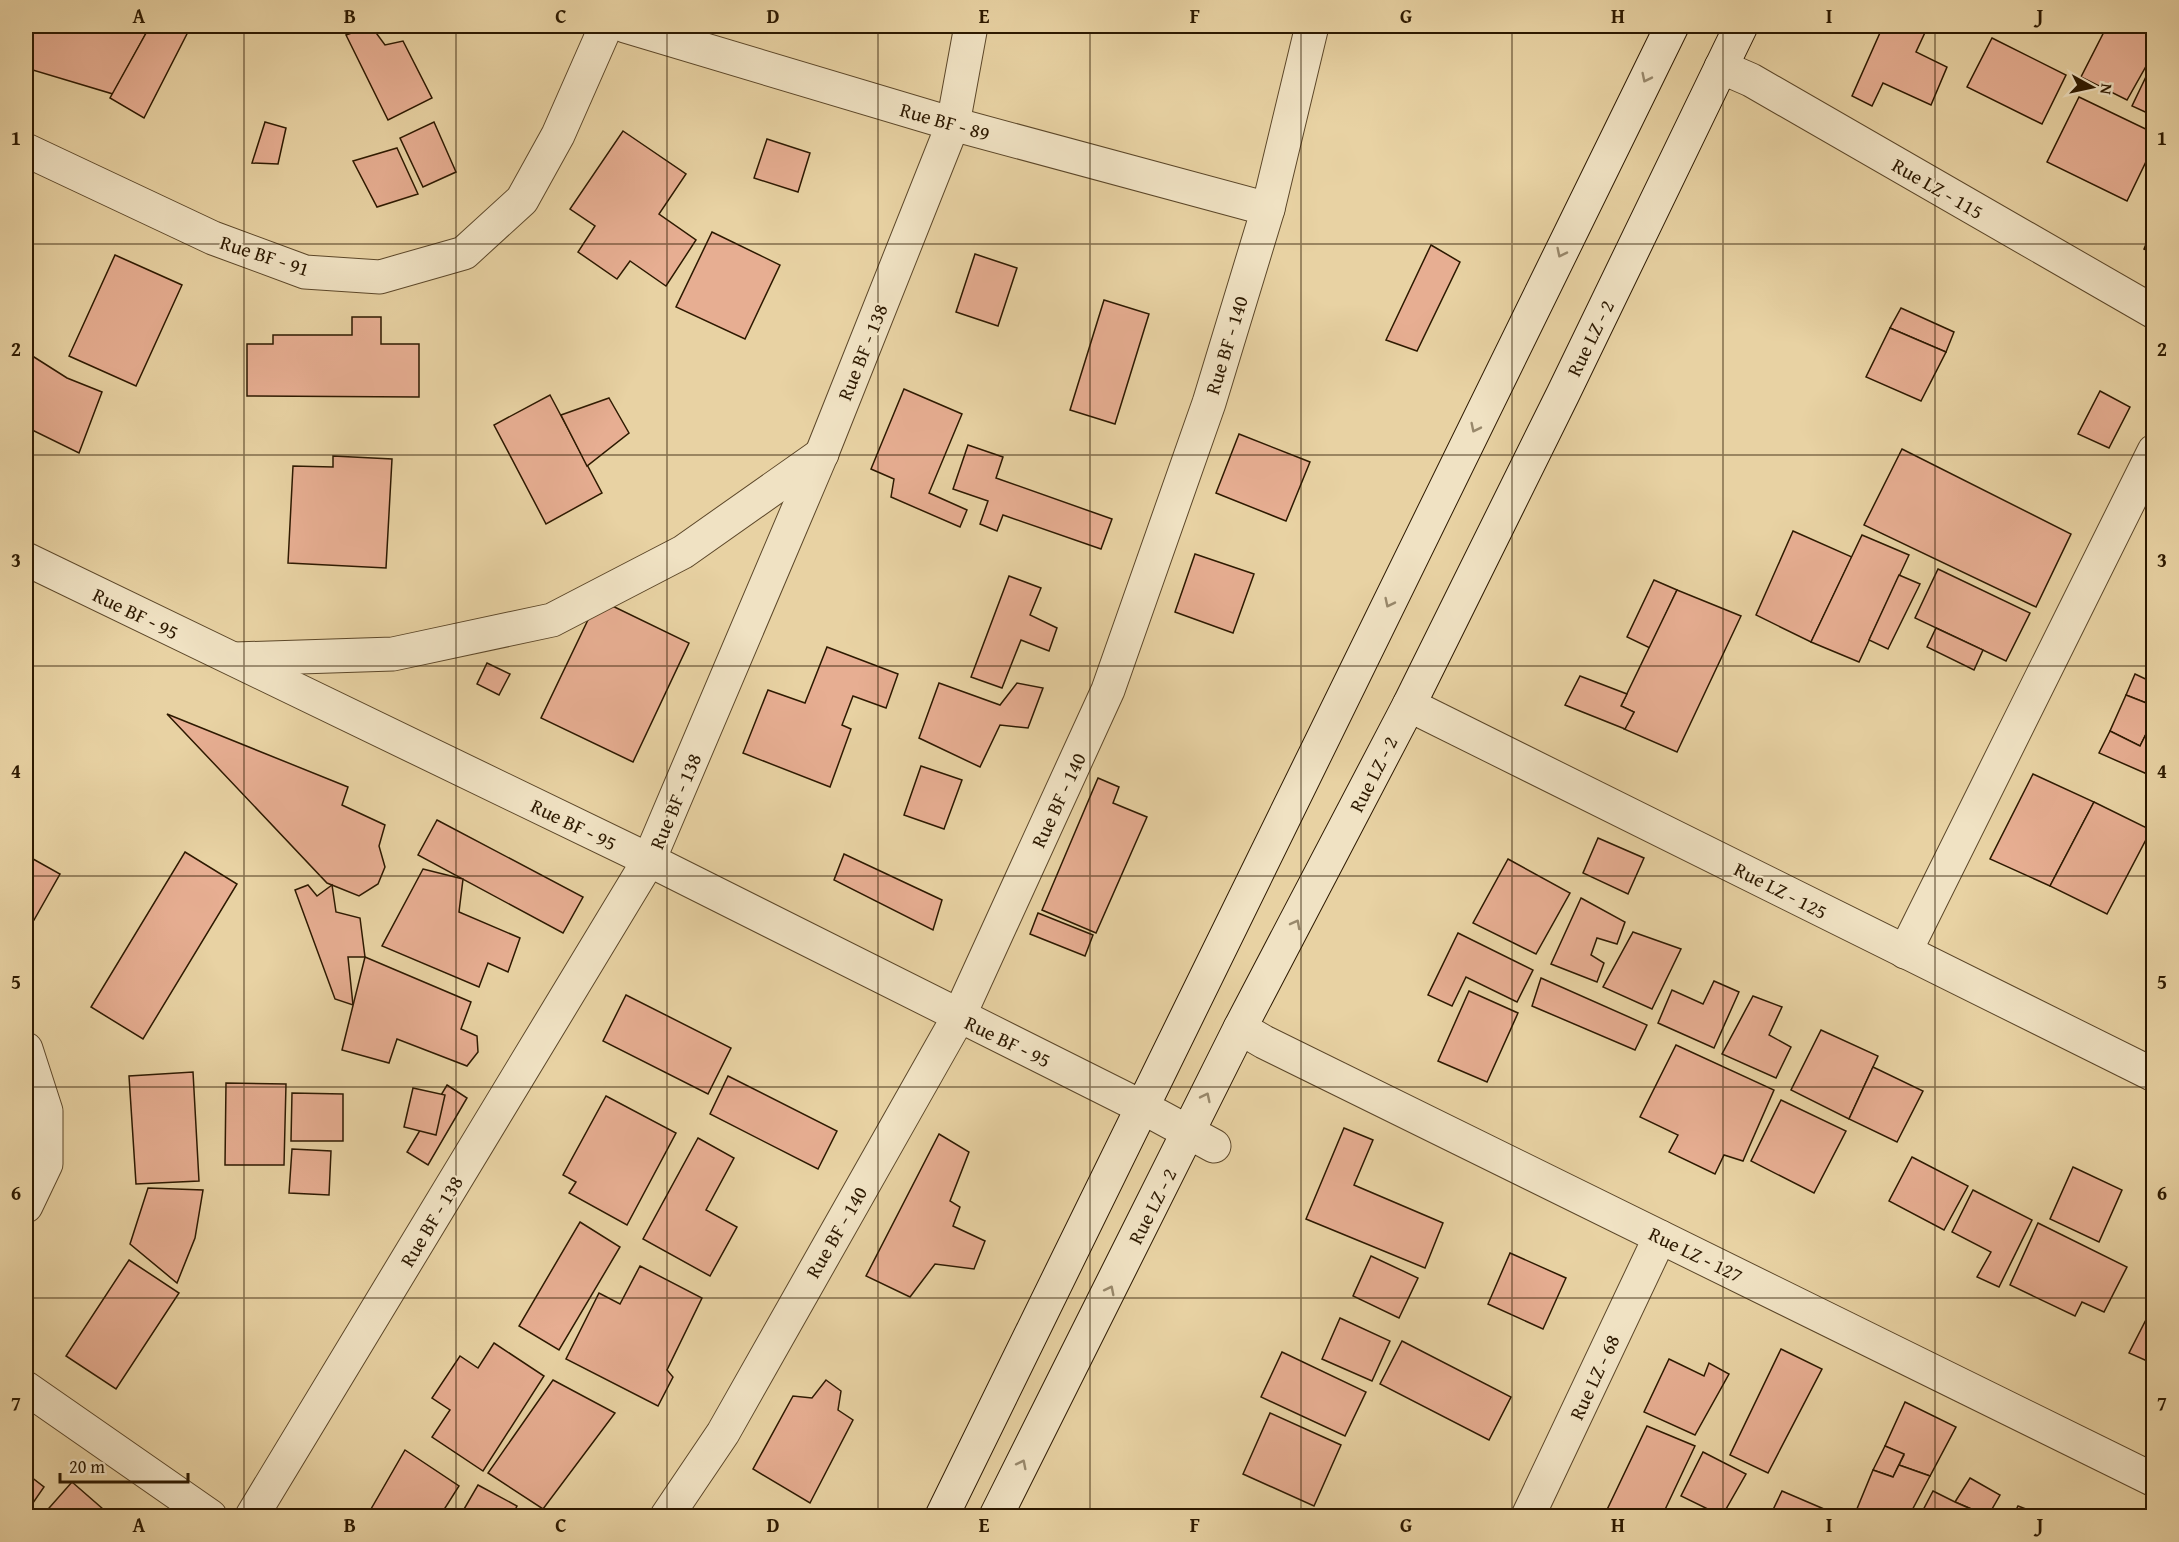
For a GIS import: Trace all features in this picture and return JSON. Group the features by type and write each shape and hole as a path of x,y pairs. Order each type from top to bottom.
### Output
{"street":[{"name":"Rue BF - 91","path":"26,150 213,238 305,272 380,277 464,253 522,200 558,135 606,26"},
{"name":"Rue BF - 89","path":"624,26 953,124 1268,209"},
{"name":"Rue BF - 138","path":"252,1516 650,860 822,453 953,124 971,26"},
{"name":"Rue BF - 140","path":"667,1516 723,1433 959,1016 1108,690 1209,403 1268,209 1312,26"},
{"path":"942,1516 1672,26"},
{"name":"Rue LZ - 2","path":"996,1516 1201,1139 1240,1028 1409,705 1741,26"},
{"name":"Rue LZ - 115","path":"1721,67 1751,80 2154,312"},
{"path":"1905,952 2154,451"},
{"path":"230,660 393,654 552,620 683,552 822,453"},
{"name":"Rue BF - 95","path":"26,559 230,660 650,860 1142,1107 1201,1139"},
{"name":"Rue LZ - 125","path":"1409,705 2154,1075"},
{"name":"Rue LZ - 127","path":"1240,1028 2154,1480"},
{"path":"26,1049 46,1111 46,1164 26,1206"},
{"name":"Rue LZ - 68","path":"1528,1516 1660,1237"},
{"path":"26,1388 210,1516"}],"building":[{"path":"26,26 150,26 113,94 26,68"},
{"path":"150,26 191,26 144,118 110,98"},
{"path":"371,26 385,45 403,41 432,98 388,120 346,35"},
{"path":"1883,26 1928,26 1916,52 1947,67 1931,105 1883,83 1872,106 1852,96"},
{"path":"2107,26 2154,26 2154,52 2127,100 2081,77"},
{"path":"1992,38 2066,75 2042,124 1967,87"},
{"path":"2154,60 2154,116 2132,106"},
{"path":"2079,97 2154,133 2154,145 2127,201 2047,162"},
{"path":"265,122 286,128 278,164 252,163"},
{"path":"434,122 456,172 423,187 400,138"},
{"path":"623,131 686,174 659,214 696,240 666,286 630,261 617,279 578,252 595,226 570,209"},
{"path":"767,139 810,153 798,192 754,178"},
{"path":"397,148 418,194 377,207 353,161"},
{"path":"2154,225 2154,253 2144,249"},
{"path":"712,232 780,265 745,339 676,307"},
{"path":"1431,245 1460,262 1417,351 1386,340"},
{"path":"975,254 1017,268 998,326 956,312"},
{"path":"115,255 182,285 136,386 69,356"},
{"path":"1104,300 1149,314 1115,424 1070,410"},
{"path":"1901,308 1954,332 1946,352 1890,328"},
{"path":"352,317 381,317 381,344 419,344 419,397 247,396 247,344 273,344 273,335 352,335"},
{"path":"1890,328 1946,352 1921,401 1866,377"},
{"path":"34,357 67,378 102,392 79,453 26,427 26,364"},
{"path":"904,389 962,414 929,493 967,510 960,527 891,497 894,479 871,469"},
{"path":"2100,391 2130,407 2109,448 2078,434"},
{"path":"550,395 602,493 546,524 494,425"},
{"path":"609,398 629,433 587,466 561,415"},
{"path":"1239,434 1310,462 1286,521 1216,493"},
{"path":"968,445 1003,457 996,478 1112,519 1101,549 1003,515 997,531 980,524 988,501 953,489"},
{"path":"1902,449 2071,534 2036,607 1864,525"},
{"path":"333,456 392,459 386,568 288,563 293,466 333,467"},
{"path":"1793,531 1852,557 1811,642 1756,615"},
{"path":"1862,535 1909,555 1859,662 1811,642"},
{"path":"1195,554 1254,574 1233,633 1175,612"},
{"path":"1938,569 2030,613 2006,661 1915,618"},
{"path":"1899,575 1920,584 1888,649 1869,640"},
{"path":"1009,576 1041,588 1030,615 1057,628 1049,651 1021,640 1002,688 971,677"},
{"path":"1654,580 1677,590 1650,648 1627,637"},
{"path":"1677,590 1741,616 1677,752 1624,729 1634,712 1621,706"},
{"path":"598,599 689,643 633,762 541,718"},
{"path":"1936,628 1983,650 1974,670 1927,647"},
{"path":"827,647 898,674 886,708 853,696 842,725 851,729 830,787 743,753 768,690 805,703"},
{"path":"487,663 510,674 499,695 477,684"},
{"path":"2135,674 2154,683 2154,706 2126,695"},
{"path":"1580,676 1627,694 1621,706 1634,712 1625,729 1565,705"},
{"path":"939,683 1000,705 1017,683 1043,688 1028,728 1000,725 980,767 919,738"},
{"path":"2126,695 2154,706 2154,718 2140,746 2110,731"},
{"path":"167,714 348,787 342,805 385,825 379,846 385,867 378,884 359,896 327,883"},
{"path":"2154,718 2154,777 2099,753 2110,731 2140,746"},
{"path":"921,766 962,780 944,829 904,815"},
{"path":"2033,774 2094,802 2050,886 1990,859"},
{"path":"1098,778 1119,787 1113,803 1147,817 1096,933 1042,910"},
{"path":"2094,802 2151,830 2107,914 2050,886"},
{"path":"437,820 583,897 563,933 418,855"},
{"path":"1598,838 1644,858 1628,894 1583,873"},
{"path":"185,852 237,884 143,1039 91,1007"},
{"path":"844,854 942,900 933,930 834,880"},
{"path":"26,855 60,874 34,920 26,915"},
{"path":"1508,859 1570,893 1536,954 1473,923"},
{"path":"423,869 463,879 459,912 520,938 508,972 488,963 479,987 382,946"},
{"path":"308,885 317,896 332,885 336,912 360,918 365,957 348,957 353,1005 335,999 295,890"},
{"path":"1581,898 1625,922 1617,944 1597,938 1591,955 1604,963 1597,982 1551,964"},
{"path":"1038,913 1093,935 1085,956 1030,934"},
{"path":"1633,932 1681,949 1652,1009 1603,987"},
{"path":"1458,933 1533,970 1517,1002 1466,977 1452,1006 1428,995"},
{"path":"365,957 471,1002 461,1029 477,1036 478,1052 467,1066 397,1039 389,1063 342,1050"},
{"path":"1541,978 1647,1025 1635,1050 1532,1006"},
{"path":"1714,981 1739,992 1714,1048 1658,1023 1672,990 1703,1004"},
{"path":"1469,991 1518,1013 1487,1082 1438,1061"},
{"path":"626,995 731,1048 708,1094 603,1041"},
{"path":"1753,996 1782,1007 1769,1035 1791,1047 1776,1078 1722,1054"},
{"path":"1821,1030 1878,1056 1849,1119 1791,1090"},
{"path":"1676,1045 1774,1090 1743,1161 1724,1155 1715,1174 1669,1152 1678,1135 1640,1117"},
{"path":"1873,1067 1923,1091 1897,1142 1849,1119"},
{"path":"193,1072 199,1181 136,1184 129,1076"},
{"path":"728,1076 837,1131 818,1169 710,1114"},
{"path":"226,1083 286,1084 284,1165 225,1165"},
{"path":"447,1085 467,1098 428,1165 407,1152"},
{"path":"413,1088 445,1095 436,1135 404,1127"},
{"path":"292,1093 343,1094 343,1141 291,1141"},
{"path":"606,1096 676,1133 627,1225 569,1193 576,1182 563,1175"},
{"path":"1781,1100 1846,1131 1814,1193 1751,1161"},
{"path":"1344,1128 1373,1140 1354,1185 1443,1223 1425,1268 1306,1219"},
{"path":"939,1134 969,1152 950,1201 960,1207 953,1226 985,1241 974,1269 935,1264 910,1297 866,1276"},
{"path":"698,1138 734,1158 706,1210 737,1227 710,1276 643,1239"},
{"path":"292,1149 331,1151 329,1195 289,1193"},
{"path":"1912,1157 1968,1186 1944,1230 1889,1201"},
{"path":"2073,1167 2122,1190 2099,1242 2050,1219"},
{"path":"148,1188 203,1190 195,1238 177,1283 130,1244"},
{"path":"1973,1190 2032,1220 1999,1287 1977,1277 1991,1252 1952,1232"},
{"path":"580,1222 620,1247 559,1350 519,1326"},
{"path":"2038,1223 2127,1267 2104,1312 2082,1302 2075,1316 2010,1285"},
{"path":"1510,1253 1566,1278 1543,1329 1488,1304"},
{"path":"1371,1256 1418,1278 1399,1318 1353,1296"},
{"path":"129,1260 179,1293 116,1389 66,1356"},
{"path":"640,1266 702,1298 667,1370 673,1377 658,1406 566,1359 599,1293 620,1304"},
{"path":"2154,1304 2154,1364 2129,1353"},
{"path":"1340,1318 1390,1341 1372,1381 1322,1359"},
{"path":"1402,1341 1511,1397 1489,1440 1380,1384"},
{"path":"494,1343 544,1376 483,1471 432,1437 450,1410 432,1398 460,1356 478,1368"},
{"path":"1781,1349 1822,1369 1768,1473 1730,1455"},
{"path":"1282,1352 1366,1392 1345,1436 1261,1397"},
{"path":"1669,1359 1704,1376 1709,1363 1729,1374 1695,1435 1644,1412"},
{"path":"553,1380 615,1413 543,1509 488,1473"},
{"path":"826,1380 841,1391 838,1410 853,1420 810,1503 753,1469 793,1396 812,1398"},
{"path":"1905,1402 1956,1427 1930,1476 1899,1465 1904,1455 1885,1446"},
{"path":"1270,1413 1341,1445 1314,1506 1243,1474"},
{"path":"1647,1426 1695,1446 1662,1516 1604,1516"},
{"path":"1885,1446 1904,1454 1893,1477 1873,1470"},
{"path":"405,1450 459,1486 440,1516 367,1516"},
{"path":"1703,1452 1746,1474 1722,1516 1681,1496"},
{"path":"1899,1465 1930,1476 1909,1516 1854,1516 1873,1470 1893,1477"},
{"path":"26,1473 44,1487 26,1513"},
{"path":"1970,1478 2000,1495 1988,1516 1955,1502"},
{"path":"72,1482 111,1516 42,1516"},
{"path":"478,1485 517,1506 512,1516 460,1516"},
{"path":"1782,1491 1838,1515 1770,1516"},
{"path":"1933,1491 1955,1502 1987,1516 1920,1516"},
{"path":"2018,1506 2044,1516 2013,1516"}]}
